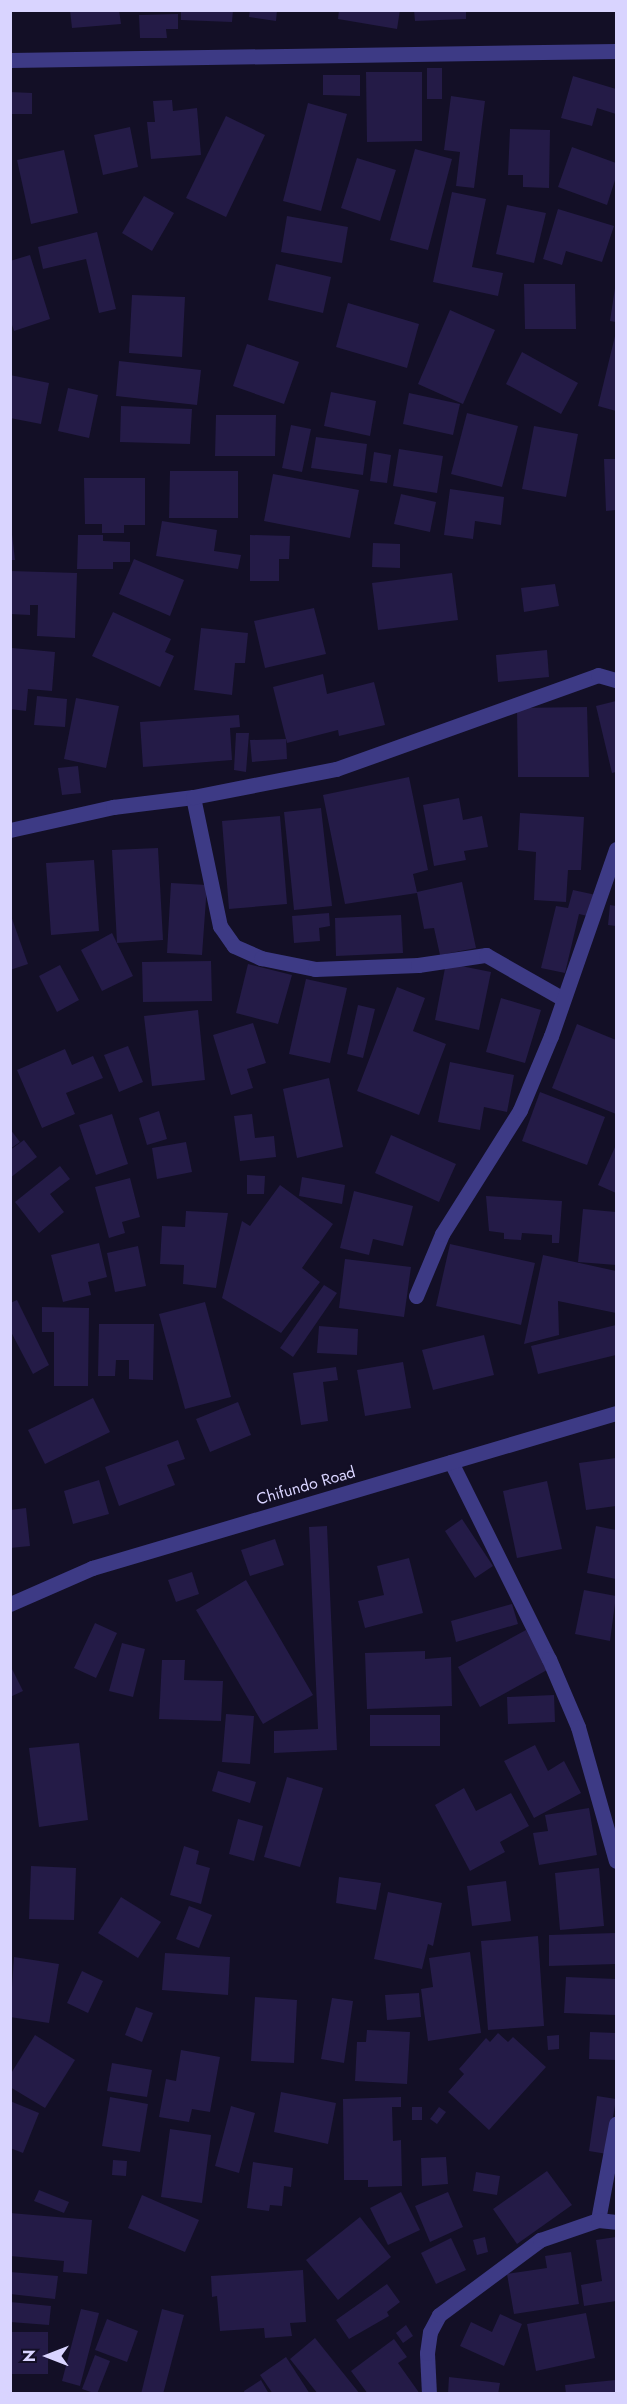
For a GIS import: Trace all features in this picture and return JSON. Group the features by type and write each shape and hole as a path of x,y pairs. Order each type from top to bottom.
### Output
{"street":[{"path":"10,60 616,51"},
{"path":"10,830 113,807 194,797 336,769 598,675 616,680"},
{"path":"194,797 220,926 234,946 261,958 315,969 418,965 486,955 563,999"},
{"path":"416,1296 442,1234 520,1110 563,999 616,849"},
{"name":"Chifundo Road","path":"10,1604 92,1568 616,1413"},
{"path":"451,1462 549,1659 574,1717 616,1861"},
{"path":"598,2220 616,2124"},
{"path":"429,2394 427,2353 430,2332 439,2315 540,2240 598,2220 616,2222"}],"building":[{"path":"70,10 119,10 121,24 72,28"},
{"path":"181,10 233,10 232,22 181,20"},
{"path":"250,10 277,10 276,21 249,17"},
{"path":"339,10 400,10 397,29 338,19"},
{"path":"414,10 466,10 466,19 415,21"},
{"path":"178,14 178,29 166,29 167,38 140,38 139,15"},
{"path":"427,68 442,68 442,99 427,99"},
{"path":"366,72 422,72 422,141 367,142"},
{"path":"323,75 360,75 360,96 323,95"},
{"path":"573,76 616,89 616,114 597,108 592,126 561,118"},
{"path":"10,92 32,93 32,114 10,114"},
{"path":"451,96 485,101 474,188 456,186 460,152 444,150"},
{"path":"172,100 173,111 197,108 201,155 151,159 147,122 155,122 153,101"},
{"path":"308,103 347,114 321,211 283,201"},
{"path":"226,116 265,135 226,217 186,198"},
{"path":"130,127 138,167 103,175 94,135"},
{"path":"510,129 550,130 549,188 523,187 523,175 508,175"},
{"path":"572,147 616,163 616,177 607,205 558,187"},
{"path":"415,149 452,159 428,250 390,240"},
{"path":"64,150 78,213 31,224 17,160"},
{"path":"357,158 396,170 380,221 341,208"},
{"path":"452,192 486,199 472,267 503,273 498,296 433,282"},
{"path":"144,196 174,213 152,251 122,233"},
{"path":"507,205 546,213 534,263 496,254"},
{"path":"558,209 614,226 602,262 566,251 562,265 543,259"},
{"path":"287,216 348,227 342,263 281,252"},
{"path":"97,232 116,309 99,313 86,259 43,269 38,247"},
{"path":"30,255 50,319 14,331 10,319 10,261"},
{"path":"276,264 331,277 323,313 268,300"},
{"path":"524,284 575,284 576,329 525,329"},
{"path":"616,288 616,322 610,321"},
{"path":"132,295 185,297 182,357 129,353"},
{"path":"348,303 419,324 407,368 336,347"},
{"path":"450,310 495,330 463,404 418,384"},
{"path":"616,332 616,411 598,406"},
{"path":"247,344 299,362 284,404 233,386"},
{"path":"522,352 578,383 561,414 506,384"},
{"path":"119,361 201,370 197,405 116,396"},
{"path":"10,375 49,383 41,424 10,418"},
{"path":"68,388 98,395 89,438 58,431"},
{"path":"331,392 376,401 370,436 324,426"},
{"path":"409,393 460,404 453,435 403,424"},
{"path":"121,406 192,409 190,444 120,442"},
{"path":"467,413 518,426 502,487 451,474"},
{"path":"216,415 276,415 275,456 215,456"},
{"path":"291,425 311,429 302,472 282,468"},
{"path":"534,426 578,434 566,497 522,489"},
{"path":"316,437 367,444 363,475 311,468"},
{"path":"399,449 443,456 437,493 393,486"},
{"path":"374,452 391,455 387,483 370,481"},
{"path":"604,459 616,459 616,510 606,511"},
{"path":"170,471 238,471 238,518 169,518"},
{"path":"273,474 359,490 350,538 264,521"},
{"path":"84,478 145,478 145,525 124,525 124,533 102,533 102,524 85,524"},
{"path":"450,489 504,497 501,525 475,521 473,539 444,535"},
{"path":"401,494 436,502 430,532 394,524"},
{"path":"10,517 15,560 10,560"},
{"path":"162,521 217,530 214,551 241,555 238,569 156,556"},
{"path":"78,535 103,535 103,541 130,542 130,562 113,562 113,569 77,569"},
{"path":"250,535 290,536 289,559 279,559 279,581 250,581"},
{"path":"373,543 400,544 400,568 372,567"},
{"path":"134,559 184,580 170,616 119,594"},
{"path":"10,571 77,573 75,638 37,636 38,605 30,605 30,615 10,614"},
{"path":"452,573 458,620 378,630 372,583"},
{"path":"555,584 559,606 524,612 521,588"},
{"path":"314,608 326,654 265,668 254,621"},
{"path":"113,612 171,639 165,652 174,656 160,687 92,656"},
{"path":"201,628 248,633 245,663 235,663 232,695 194,690"},
{"path":"12,648 55,652 52,691 28,689 26,711 10,709"},
{"path":"547,650 549,677 498,682 496,655"},
{"path":"323,674 327,694 374,682 385,725 339,736 338,730 287,743 273,687"},
{"path":"37,696 67,699 65,727 34,725"},
{"path":"76,698 119,706 106,768 64,759"},
{"path":"616,701 616,772 612,773 596,706"},
{"path":"587,707 589,777 518,777 517,708"},
{"path":"239,715 240,727 230,728 232,760 143,767 140,722"},
{"path":"236,733 249,733 246,772 234,770"},
{"path":"286,739 287,759 252,762 250,740"},
{"path":"78,766 81,793 62,795 58,768"},
{"path":"409,777 428,870 413,874 417,892 462,882 476,948 440,955 434,928 424,929 417,893 345,904 323,795"},
{"path":"459,798 463,820 482,816 488,847 464,851 466,860 434,866 423,805"},
{"path":"321,808 332,906 294,910 284,812"},
{"path":"520,813 584,817 581,870 568,870 566,902 534,900 536,852 518,850"},
{"path":"280,816 287,904 229,909 222,821"},
{"path":"158,848 163,940 117,943 112,850"},
{"path":"94,860 99,931 51,935 46,863"},
{"path":"171,883 207,885 202,955 167,953"},
{"path":"573,890 596,895 592,917 579,914 565,973 541,968 556,906 568,908"},
{"path":"610,905 616,906 616,926 608,925"},
{"path":"10,913 28,964 10,970"},
{"path":"329,913 330,926 319,928 320,941 294,943 292,916"},
{"path":"401,915 403,953 336,956 335,918"},
{"path":"112,933 133,976 102,991 81,950"},
{"path":"211,961 212,1001 143,1002 142,962"},
{"path":"446,963 491,972 479,1030 435,1020"},
{"path":"248,964 292,975 278,1024 236,1013"},
{"path":"60,965 79,1000 57,1012 39,976"},
{"path":"306,979 347,988 330,1063 289,1054"},
{"path":"397,987 425,998 413,1031 446,1044 419,1115 357,1091"},
{"path":"501,998 541,1010 525,1063 486,1052"},
{"path":"358,1005 375,1009 363,1058 347,1054"},
{"path":"198,1010 205,1080 152,1086 144,1016"},
{"path":"253,1023 266,1063 247,1069 253,1088 231,1095 213,1035"},
{"path":"577,1024 616,1040 616,1114 552,1088"},
{"path":"128,1046 143,1082 119,1092 104,1055"},
{"path":"65,1049 72,1065 93,1056 103,1078 66,1093 75,1114 42,1128 17,1070"},
{"path":"450,1062 514,1075 507,1112 484,1107 480,1130 438,1122"},
{"path":"329,1078 343,1147 297,1158 283,1089"},
{"path":"540,1092 605,1117 587,1165 522,1141"},
{"path":"159,1111 167,1139 147,1145 139,1118"},
{"path":"112,1114 128,1164 96,1175 79,1125"},
{"path":"252,1114 255,1138 274,1136 276,1157 240,1161 234,1116"},
{"path":"10,1129 20,1142 10,1149"},
{"path":"391,1135 456,1164 439,1202 375,1173"},
{"path":"24,1140 37,1157 10,1178 10,1150"},
{"path":"186,1142 192,1172 157,1179 152,1148"},
{"path":"616,1145 616,1193 598,1185"},
{"path":"60,1166 70,1179 50,1194 64,1212 39,1233 15,1202"},
{"path":"247,1175 265,1176 264,1194 247,1194"},
{"path":"302,1177 345,1185 342,1204 299,1196"},
{"path":"130,1178 140,1217 122,1222 125,1233 109,1238 95,1187"},
{"path":"280,1185 333,1224 302,1268 320,1282 281,1333 222,1298 242,1221 250,1226"},
{"path":"354,1191 413,1206 403,1246 373,1239 369,1255 340,1248"},
{"path":"486,1196 562,1201 559,1243 552,1243 552,1235 522,1233 521,1240 504,1239 504,1233 489,1231"},
{"path":"583,1209 616,1212 616,1265 578,1262"},
{"path":"186,1211 228,1213 216,1288 183,1284 184,1265 160,1264 162,1226 185,1227"},
{"path":"99,1243 107,1277 88,1282 91,1295 63,1302 51,1255"},
{"path":"450,1244 535,1263 521,1325 436,1306"},
{"path":"138,1246 146,1286 115,1292 107,1253"},
{"path":"543,1255 616,1271 616,1313 558,1301 559,1335 524,1344"},
{"path":"345,1259 411,1267 404,1317 339,1308"},
{"path":"324,1285 337,1293 293,1357 280,1348"},
{"path":"17,1300 49,1365 33,1374 10,1330 10,1303"},
{"path":"205,1302 231,1397 185,1409 159,1314"},
{"path":"42,1307 89,1308 88,1386 54,1386 54,1332 42,1332"},
{"path":"99,1324 154,1324 153,1380 129,1379 129,1360 116,1360 115,1376 98,1376"},
{"path":"616,1325 616,1355 538,1374 531,1346"},
{"path":"319,1326 358,1329 357,1355 317,1353"},
{"path":"484,1335 494,1375 433,1390 422,1350"},
{"path":"403,1362 411,1408 365,1416 357,1370"},
{"path":"336,1367 338,1380 323,1382 328,1421 301,1425 293,1373"},
{"path":"93,1398 110,1432 45,1464 28,1430"},
{"path":"238,1402 251,1435 210,1452 196,1419"},
{"path":"178,1440 185,1459 167,1465 175,1485 119,1506 105,1467"},
{"path":"616,1458 616,1506 586,1510 579,1463"},
{"path":"99,1480 109,1514 73,1524 64,1491"},
{"path":"547,1481 562,1549 517,1558 503,1491"},
{"path":"26,1508 30,1546 10,1548 10,1510"},
{"path":"462,1519 493,1566 475,1578 445,1531"},
{"path":"327,1526 337,1750 274,1753 274,1731 318,1729 309,1527"},
{"path":"596,1526 616,1530 616,1579 587,1573"},
{"path":"275,1539 284,1565 250,1576 241,1550"},
{"path":"409,1558 423,1613 365,1628 358,1601 384,1595 377,1566"},
{"path":"192,1572 199,1594 176,1602 168,1580"},
{"path":"246,1580 313,1695 263,1724 196,1610"},
{"path":"584,1590 616,1596 610,1641 575,1634"},
{"path":"512,1604 518,1624 456,1642 451,1621"},
{"path":"95,1623 117,1633 96,1678 74,1668"},
{"path":"526,1630 547,1670 480,1707 458,1667"},
{"path":"122,1643 145,1649 133,1697 109,1691"},
{"path":"425,1651 425,1659 451,1657 452,1706 367,1709 365,1653"},
{"path":"162,1660 185,1660 184,1680 223,1681 221,1721 159,1719"},
{"path":"10,1665 23,1691 10,1697"},
{"path":"554,1695 555,1722 508,1724 507,1697"},
{"path":"226,1714 254,1716 250,1764 222,1762"},
{"path":"370,1715 440,1715 440,1746 370,1746"},
{"path":"79,1743 88,1820 39,1827 29,1748"},
{"path":"535,1745 548,1771 564,1761 581,1793 534,1818 504,1761"},
{"path":"218,1771 256,1782 250,1803 212,1791"},
{"path":"287,1777 323,1788 300,1867 264,1857"},
{"path":"464,1788 476,1811 511,1793 529,1826 500,1842 505,1852 470,1871 435,1805"},
{"path":"589,1808 597,1855 539,1865 533,1833 548,1831 545,1815"},
{"path":"238,1819 263,1826 254,1861 229,1854"},
{"path":"184,1846 199,1851 196,1864 210,1868 201,1904 170,1895"},
{"path":"31,1866 76,1868 74,1920 29,1919"},
{"path":"599,1868 604,1926 560,1930 555,1873"},
{"path":"339,1877 381,1883 376,1910 336,1903"},
{"path":"506,1881 511,1921 472,1926 467,1886"},
{"path":"388,1892 442,1903 433,1946 428,1944 422,1969 374,1959"},
{"path":"121,1897 161,1922 138,1958 98,1933"},
{"path":"189,1906 212,1915 199,1948 176,1939"},
{"path":"616,1933 616,1964 549,1966 549,1935"},
{"path":"538,1936 544,2026 488,2030 481,1941"},
{"path":"470,1952 481,2033 428,2041 421,1989 433,1987 429,1958"},
{"path":"165,1953 230,1957 228,1995 162,1990"},
{"path":"14,1957 59,1964 49,2023 10,2017"},
{"path":"82,1971 103,1981 88,2013 67,2003"},
{"path":"566,1977 616,1979 616,2015 564,2013"},
{"path":"419,1993 421,2017 387,2020 385,1995"},
{"path":"255,1997 297,2000 294,2063 251,2061"},
{"path":"332,1998 353,2001 344,2063 321,2059"},
{"path":"136,2007 153,2013 142,2042 125,2035"},
{"path":"367,2030 410,2032 407,2084 355,2081 357,2042 366,2042"},
{"path":"590,2032 616,2033 616,2060 589,2059"},
{"path":"498,2033 508,2042 513,2037 546,2067 489,2130 448,2092 464,2074 459,2069 486,2038 490,2042"},
{"path":"35,2035 75,2060 45,2108 10,2087 10,2075"},
{"path":"559,2035 559,2049 548,2050 547,2036"},
{"path":"181,2050 220,2057 210,2112 192,2109 189,2122 159,2117 166,2079 176,2081"},
{"path":"112,2063 152,2070 147,2097 107,2091"},
{"path":"281,2092 336,2103 328,2144 274,2132"},
{"path":"597,2096 616,2099 607,2154 589,2151"},
{"path":"110,2097 148,2104 140,2152 102,2146"},
{"path":"401,2097 401,2107 392,2107 393,2141 401,2140 402,2186 368,2187 368,2180 344,2180 343,2099"},
{"path":"10,2101 39,2113 23,2153 10,2148"},
{"path":"231,2106 255,2113 239,2173 215,2166"},
{"path":"412,2107 422,2107 422,2120 412,2120"},
{"path":"439,2107 446,2112 437,2124 430,2119"},
{"path":"170,2129 211,2135 202,2203 161,2197"},
{"path":"446,2157 448,2184 422,2186 421,2158"},
{"path":"113,2160 127,2161 126,2176 112,2175"},
{"path":"253,2162 293,2168 291,2187 284,2186 282,2206 270,2205 269,2211 247,2208"},
{"path":"547,2171 572,2205 517,2244 493,2209"},
{"path":"476,2172 500,2176 497,2195 473,2191"},
{"path":"39,2190 69,2202 64,2213 34,2201"},
{"path":"401,2192 420,2230 388,2245 370,2208"},
{"path":"448,2192 463,2227 430,2242 415,2206"},
{"path":"142,2195 199,2220 185,2252 128,2228"},
{"path":"10,2213 92,2220 87,2274 63,2272 64,2261 10,2256"},
{"path":"360,2217 391,2257 338,2300 306,2260"},
{"path":"485,2237 488,2252 477,2255 473,2240"},
{"path":"616,2237 616,2301 584,2306 581,2285 602,2281 596,2240"},
{"path":"451,2238 466,2270 436,2284 421,2253"},
{"path":"571,2252 579,2304 514,2314 507,2274 547,2268 545,2256"},
{"path":"303,2270 306,2322 290,2323 292,2336 265,2338 264,2328 220,2331 217,2296 212,2297 211,2276"},
{"path":"10,2272 58,2276 55,2299 10,2294"},
{"path":"387,2284 400,2302 387,2312 389,2316 349,2339 336,2320"},
{"path":"10,2302 51,2306 49,2325 10,2322"},
{"path":"81,2309 99,2313 80,2386 62,2381"},
{"path":"162,2309 184,2315 163,2394 141,2394"},
{"path":"586,2313 595,2358 536,2371 527,2324"},
{"path":"500,2314 522,2324 504,2366 460,2346 471,2322 492,2332"},
{"path":"107,2319 138,2331 127,2362 95,2350"},
{"path":"406,2325 413,2336 403,2343 396,2333"},
{"path":"10,2332 48,2332 48,2374 10,2374"},
{"path":"315,2338 360,2394 318,2394 290,2359"},
{"path":"394,2339 407,2357 398,2363 420,2394 368,2394 351,2371"},
{"path":"95,2355 110,2361 97,2394 82,2389"},
{"path":"286,2357 310,2394 273,2394 260,2375"},
{"path":"449,2377 500,2383 498,2394 448,2394"},
{"path":"261,2380 269,2394 245,2394 244,2391"},
{"path":"616,2380 616,2394 566,2394 565,2385"}]}
